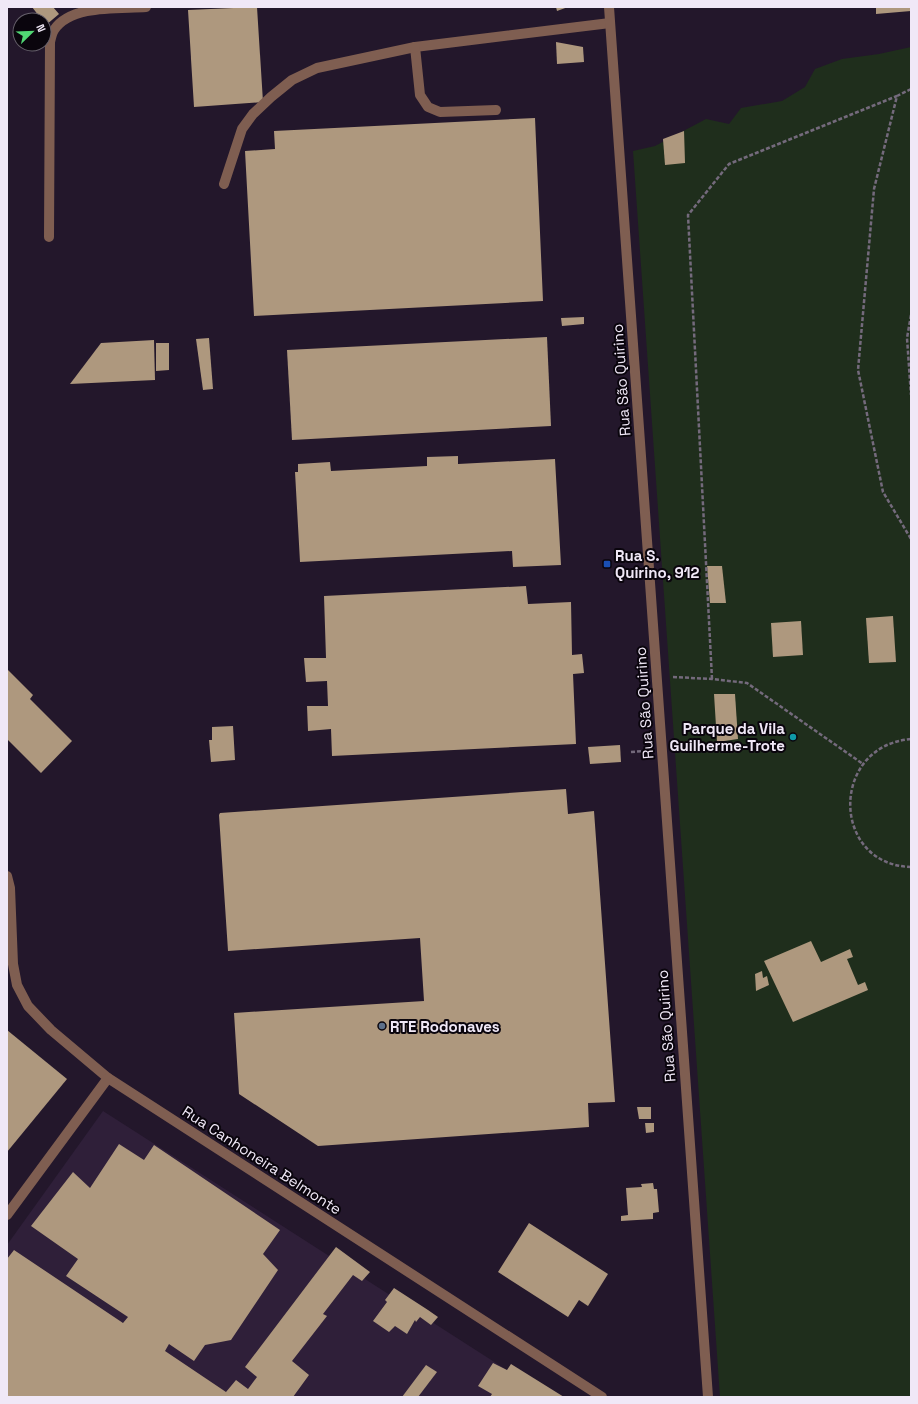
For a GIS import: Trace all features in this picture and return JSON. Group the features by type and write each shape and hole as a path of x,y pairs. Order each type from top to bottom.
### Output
{"street":[{"path":"49,237 50,42 55,30 74,15 86,11 146,7"},
{"name":"Rua São Quirino","path":"610,7 708,1397"},
{"path":"224,184 242,129 253,114 266,101 292,80 317,68 415,47 610,23"},
{"path":"415,47 420,95 428,107 440,112 496,110"},
{"name":"Rua Canhoneira Belmonte","path":"7,876 10,888 14,964 17,985 28,1006 51,1030 108,1078 602,1397"},
{"path":"7,1215 108,1078"}],"path":[{"path":"712,679 688,215 729,164 911,89"},
{"path":"897,96 874,189 858,370 884,492 911,539"},
{"path":"911,315 908,338 911,395"},
{"path":"670,677 712,679 747,683 863,764"},
{"path":"911,739 889,744 870,755 857,771 850,790 849,811 855,830 866,848 882,860 902,867 911,867"},
{"path":"631,752 662,750"}],"shaded area":[{"path":"103,1111 549,1397 7,1397 7,1245"}],"green space":[{"name":"Parque da Vila Guilherme-Trote","path":"911,47 911,1397 720,1397 633,151 655,146 706,119 729,124 741,108 782,101 805,87 815,69 842,59 879,54"}],"building":[{"path":"32,7 53,7 59,14 52,20 52,12 36,12"},
{"path":"257,7 263,102 194,107 188,10"},
{"path":"556,7 568,7 557,11"},
{"path":"876,7 911,7 911,11 876,14"},
{"path":"556,42 583,47 584,62 557,64"},
{"path":"535,118 543,301 254,316 245,151 275,149 274,131"},
{"path":"684,131 685,163 665,165 663,139"},
{"path":"584,317 584,324 562,326 561,318"},
{"path":"547,337 551,426 292,440 287,350"},
{"path":"209,338 213,389 203,390 196,339"},
{"path":"154,340 155,380 70,384 101,343"},
{"path":"156,343 169,343 169,370 156,371"},
{"path":"458,456 458,464 555,459 561,565 513,567 512,551 300,562 295,472 298,472 298,464 330,462 331,471 427,466 427,457"},
{"path":"707,566 722,566 726,603 710,603"},
{"path":"526,586 528,604 571,602 572,655 582,654 584,673 573,674 576,744 332,756 331,729 308,731 307,706 328,706 327,681 306,682 304,658 326,658 324,596"},
{"path":"893,616 896,662 869,663 866,618"},
{"path":"801,621 803,655 773,657 771,623"},
{"path":"7,669 33,695 30,699 72,741 41,773 7,739"},
{"path":"714,694 735,694 738,739 717,742"},
{"path":"233,726 235,760 211,762 209,740 212,740 212,727"},
{"path":"620,745 621,762 590,764 588,747"},
{"path":"566,789 568,814 594,811 615,1102 588,1103 589,1127 318,1146 239,1094 234,1013 424,1001 420,938 228,951 220,813"},
{"path":"811,941 821,962 850,949 853,957 847,959 858,985 865,982 868,990 793,1022 764,961"},
{"path":"762,971 763,978 767,976 769,985 756,991 755,974"},
{"path":"7,1030 67,1079 7,1152"},
{"path":"637,1107 651,1107 651,1119 639,1119"},
{"path":"645,1123 654,1123 654,1132 646,1133"},
{"path":"119,1144 144,1160 154,1145 280,1230 263,1254 278,1270 231,1340 205,1345 194,1361 169,1344 165,1351 226,1392 236,1380 248,1389 257,1377 245,1367 336,1247 370,1272 362,1281 353,1275 323,1314 327,1316 292,1361 309,1375 293,1397 7,1397 7,1259 14,1250 123,1323 128,1317 66,1276 78,1259 31,1226 73,1172 90,1188"},
{"path":"653,1183 654,1189 657,1189 659,1212 653,1213 653,1219 621,1221 621,1216 628,1215 626,1188 642,1187 641,1184"},
{"path":"529,1223 608,1274 588,1306 579,1300 568,1317 498,1272"},
{"path":"394,1288 438,1317 431,1325 420,1317 416,1322 415,1320 407,1334 395,1326 389,1332 373,1321 387,1302 385,1300"},
{"path":"493,1363 507,1370 511,1364 564,1397 490,1397 492,1394 478,1386"},
{"path":"426,1365 437,1372 418,1397 402,1397"}],"place":[{"name":"Rua S. Quirino, 912","path":"607,564"},
{"name":"Parque da Vila Guilherme-Trote","path":"793,737"},
{"name":"RTE Rodonaves","path":"382,1026"}]}
